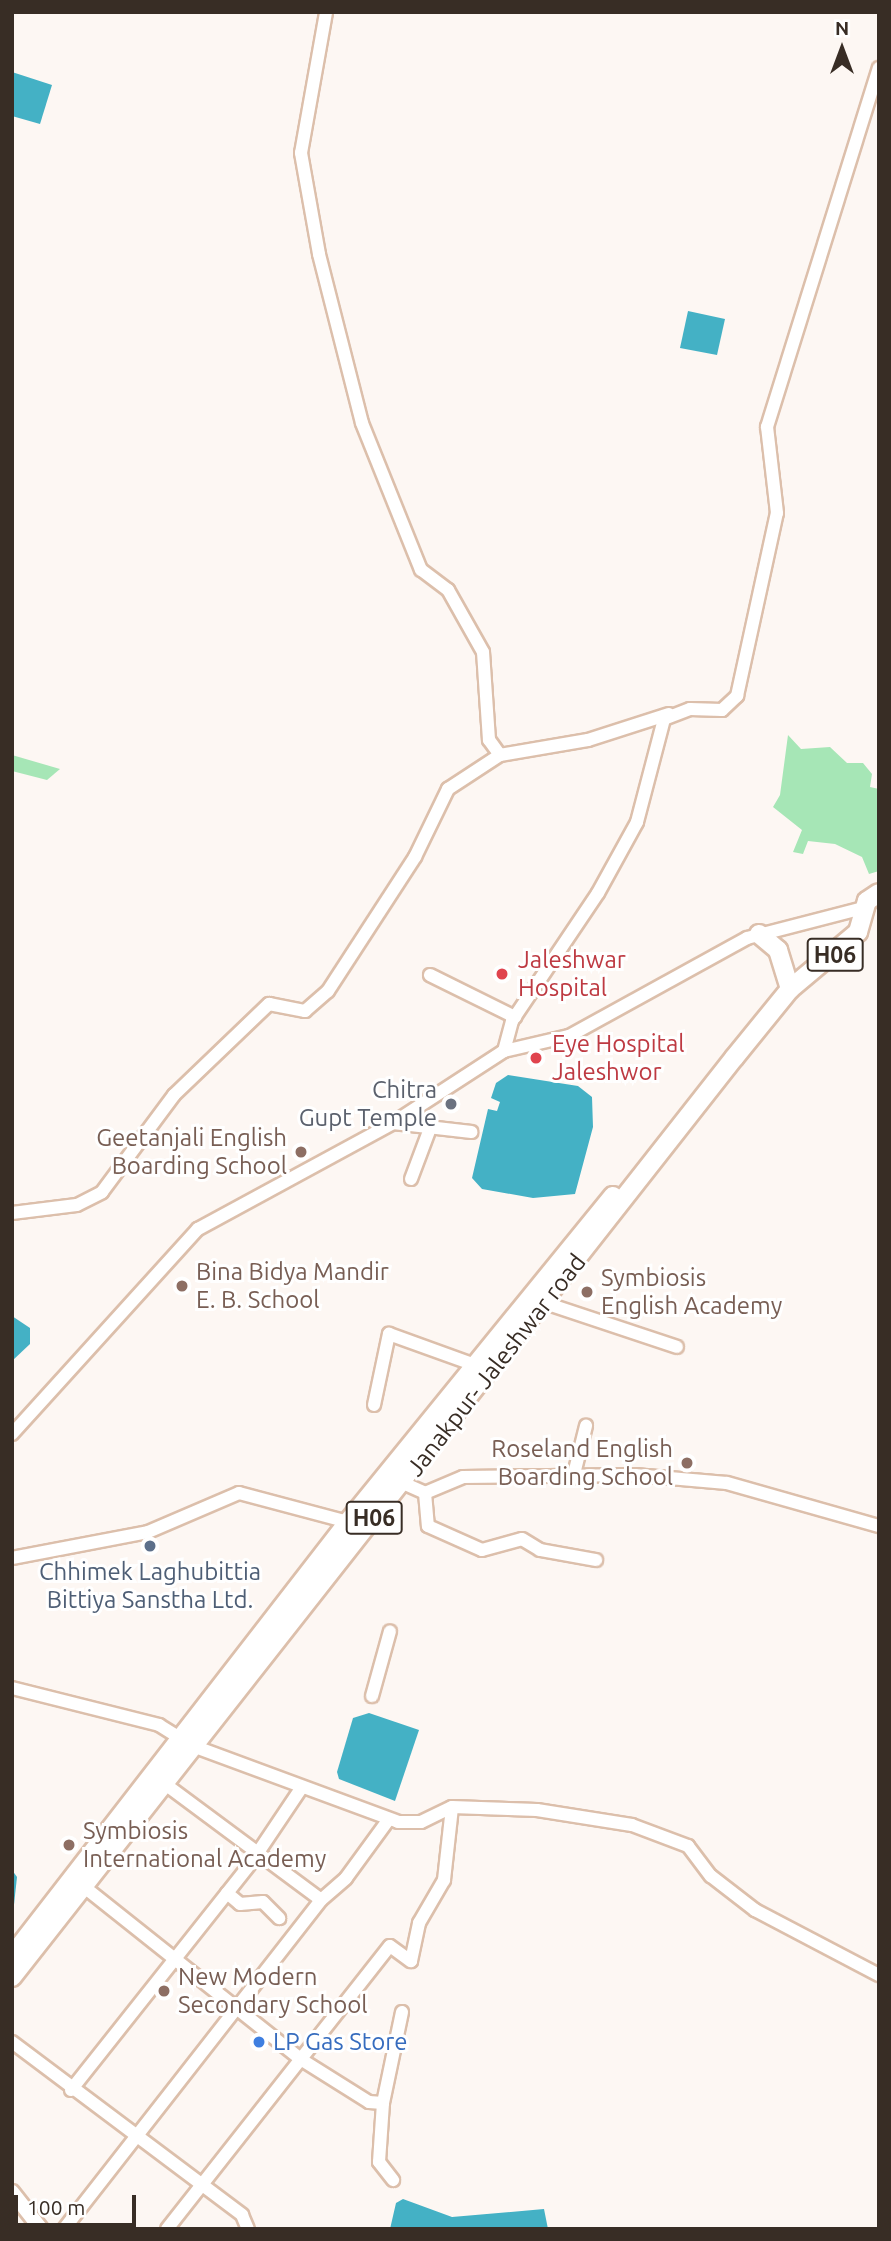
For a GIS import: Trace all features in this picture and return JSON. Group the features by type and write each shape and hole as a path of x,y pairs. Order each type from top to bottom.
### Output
{"highway":[{"name":"Janakpur- Jaleshwar road","path":"12,1977 165,1784 187,1742 403,1483 734,1058 790,989 858,932 863,908 879,893"},
{"path":"759,934 778,950 790,989"},
{"name":"H06","path":"12,1956 187,1742 348,1522 717,1067 734,1058"}],"main road":[{"path":"12,2192 41,2229"}],"street":[{"path":"326,12 301,153 319,254 362,423 421,570 447,590 483,652 489,740 500,755"},
{"path":"12,1213 77,1205 102,1192 174,1095 269,1004 305,1011 328,991 415,857 448,789 500,755 588,740 669,714 722,710 737,696 777,513 766,427 879,68"},
{"path":"504,1051 515,1017 581,920 636,822 669,714"},
{"path":"12,1434 198,1229 393,1123 504,1051 569,1036 706,956 759,934 863,908"},
{"path":"430,975 515,1017"},
{"path":"393,1123 429,1131 471,1132"},
{"path":"411,1179 429,1131"},
{"path":"545,1303 677,1347"},
{"path":"374,1405 389,1334 475,1366"},
{"path":"573,1478 586,1426"},
{"path":"403,1483 425,1493 463,1477 573,1478 635,1475 727,1483 879,1526"},
{"path":"12,1558 148,1532 239,1493 348,1522"},
{"path":"425,1493 428,1526 482,1550 522,1539 540,1550 596,1560"},
{"path":"372,1696 390,1631"},
{"path":"12,1688 159,1725 187,1742 389,1818 421,1822 452,1807 537,1810 632,1825 688,1846 711,1876 755,1910 879,1975"},
{"path":"165,1784 321,1900"},
{"path":"71,2090 173,1957 258,1854 302,1787"},
{"path":"167,2229 197,2186 302,2060 390,1946 411,1961 419,1923 444,1880 452,1807"},
{"path":"64,2229 132,2137 321,1900 346,1878 389,1818"},
{"path":"83,1886 302,2060 369,2102 383,2103"},
{"path":"227,1893 240,1903 263,1902 279,1918"},
{"path":"393,2180 379,2162 383,2103 402,2012"},
{"path":"12,2042 197,2186 242,2215 248,2229"}],"green space":[{"path":"788,735 801,749 830,747 847,763 863,763 872,774 870,787 879,789 879,871 869,874 862,857 835,844 808,841 803,854 793,852 802,830 773,807 780,795"},
{"path":"12,755 60,769 47,780 12,771"}],"water":[{"path":"12,72 52,85 40,124 12,116"},
{"path":"688,311 725,319 717,355 680,348"},
{"path":"508,1075 578,1086 592,1097 593,1127 575,1194 533,1198 482,1189 472,1178 488,1109 497,1111 500,1102 491,1098 496,1083"},
{"path":"12,1316 30,1328 30,1344 12,1361"},
{"path":"369,1713 419,1730 395,1801 339,1779 337,1772 353,1718"},
{"path":"12,1870 17,1877 12,1923"},
{"path":"403,2199 452,2217 544,2209 548,2229 390,2229 396,2203"}],"place":[{"name":"Jaleshwar Hospital","path":"502,974"},
{"name":"Eye Hospital Jaleshwor","path":"536,1058"},
{"name":"Chitra Gupt Temple","path":"451,1104"},
{"name":"Geetanjali English Boarding School","path":"301,1152"},
{"name":"Bina Bidya Mandir E. B. School","path":"182,1286"},
{"name":"Symbiosis English Academy","path":"587,1292"},
{"name":"Roseland English Boarding School","path":"687,1463"},
{"name":"Chhimek Laghubittia Bittiya Sanstha Ltd.","path":"150,1546"},
{"name":"Symbiosis International Academy","path":"69,1845"},
{"name":"New Modern Secondary School","path":"164,1991"},
{"name":"LP Gas Store","path":"259,2042"}]}
